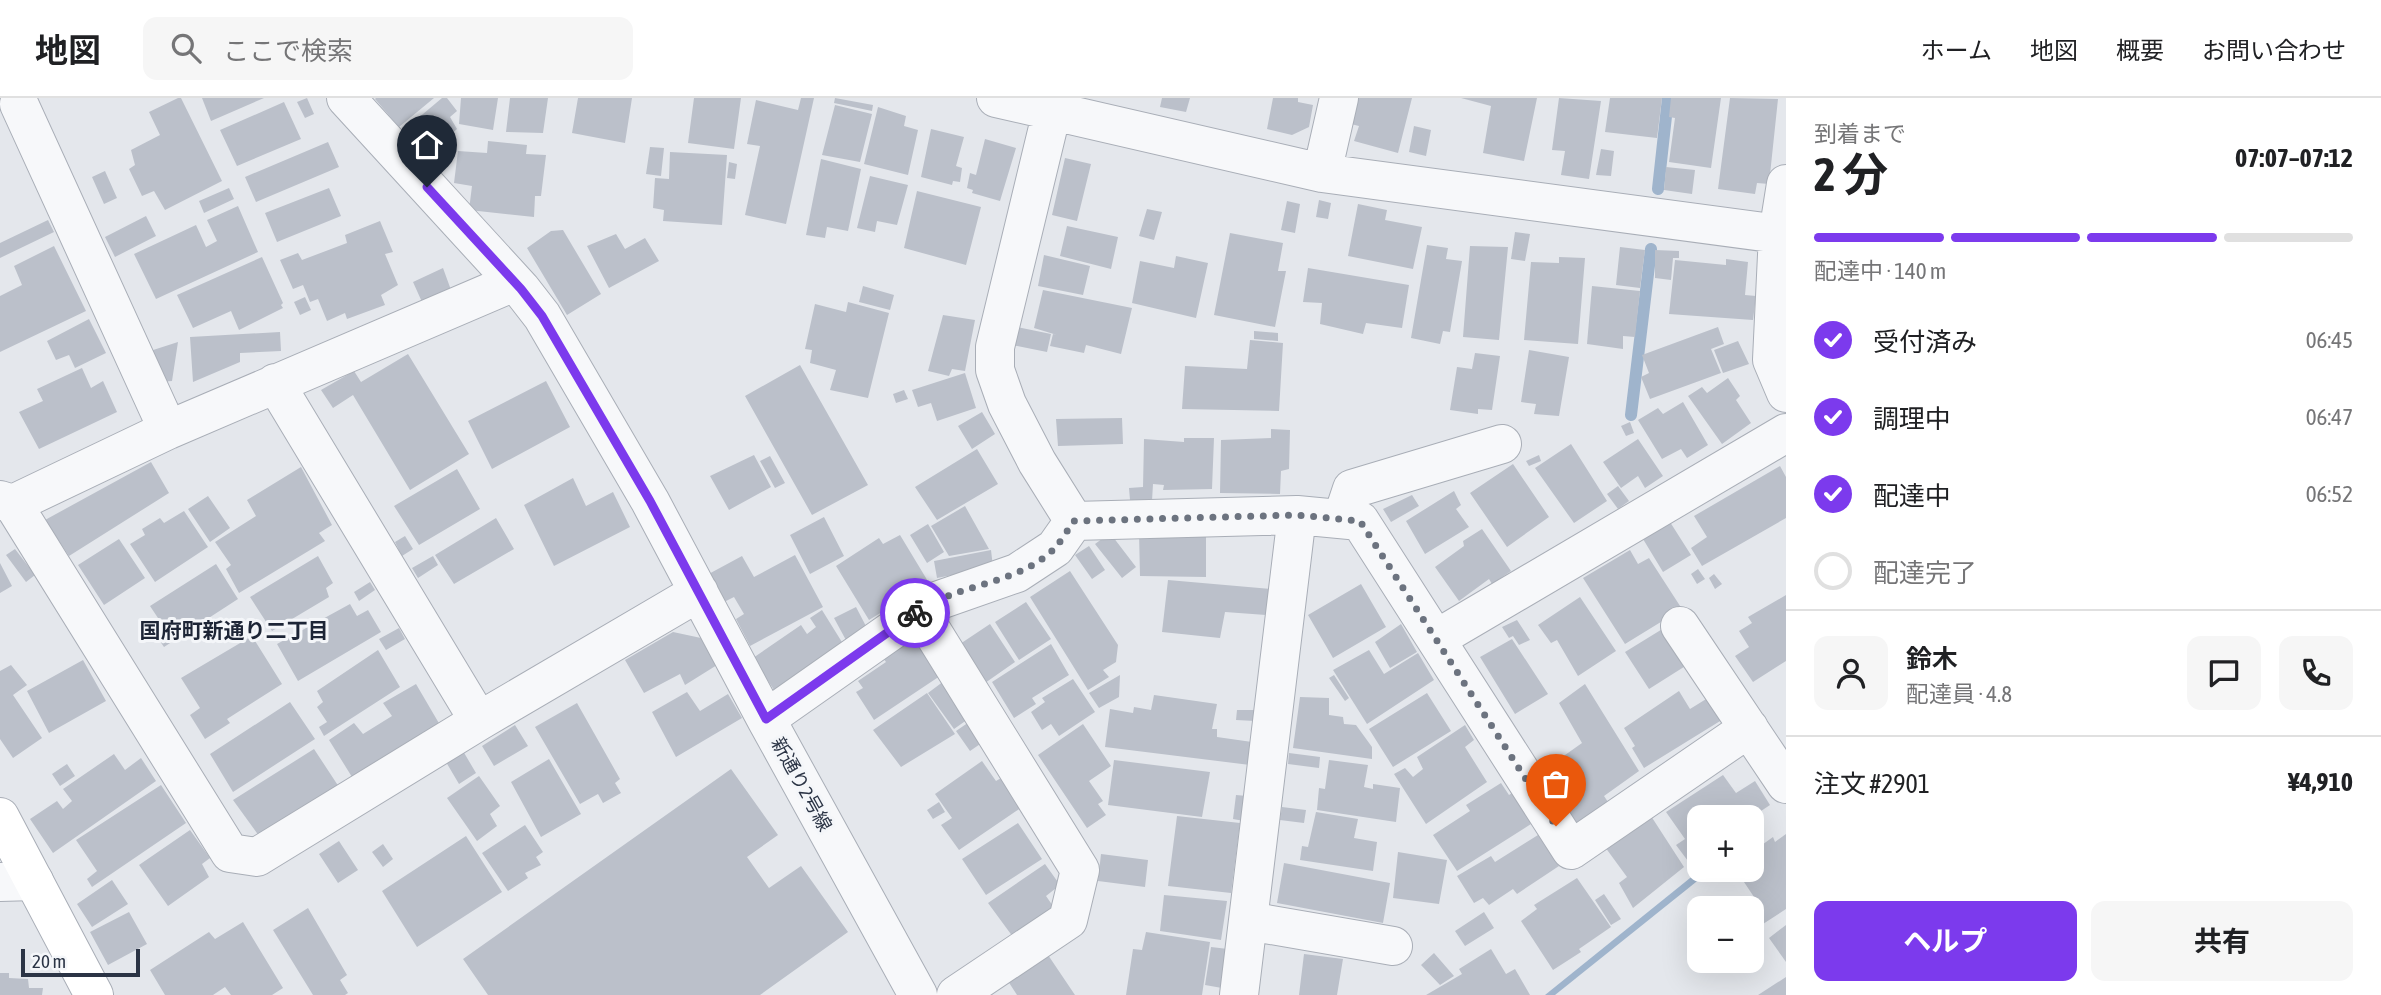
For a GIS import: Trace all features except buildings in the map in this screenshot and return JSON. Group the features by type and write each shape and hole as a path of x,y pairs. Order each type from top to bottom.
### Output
{"street":[{"name":"新通り2号線","path":"346,98 542,316 650,501 918,995"},
{"path":"996,98 1322,173 1782,235"},
{"path":"1322,173 1339,98"},
{"path":"17,105 168,430"},
{"path":"1052,111 995,347 995,370 1007,404 1037,462 1074,521"},
{"path":"1786,184 1772,360 1786,393"},
{"path":"514,282 275,383 7,502 230,853 257,857 479,721 699,592"},
{"path":"275,383 479,721"},
{"path":"1436,639 1786,433"},
{"path":"1342,519 1352,489 1502,444"},
{"path":"1074,521 1297,515 1360,521 1571,850 1749,728"},
{"path":"1239,995 1297,515"},
{"path":"766,719 930,603 1017,573 1055,548 1074,521"},
{"path":"919,610 1080,870 1068,920 956,995"},
{"path":"1681,626 1786,784"},
{"path":"0,817 17,882 94,995"},
{"path":"1248,921 1393,946"}],"water":[{"path":"1687,880 1696,882 1555,995 1545,995"}],"waterway":[{"path":"1658,189 1668,98"},
{"path":"1631,415 1651,249"}],"way so far":[{"path":"915,613 930,603 1017,573 1055,548 1074,521 1297,515 1360,521 1556,826"}],"district":[{"name":"国府町新通り二丁目","path":"234,630"}],"route":[{"path":"427,187 521,289 542,316 650,501 766,719 915,613"}]}
